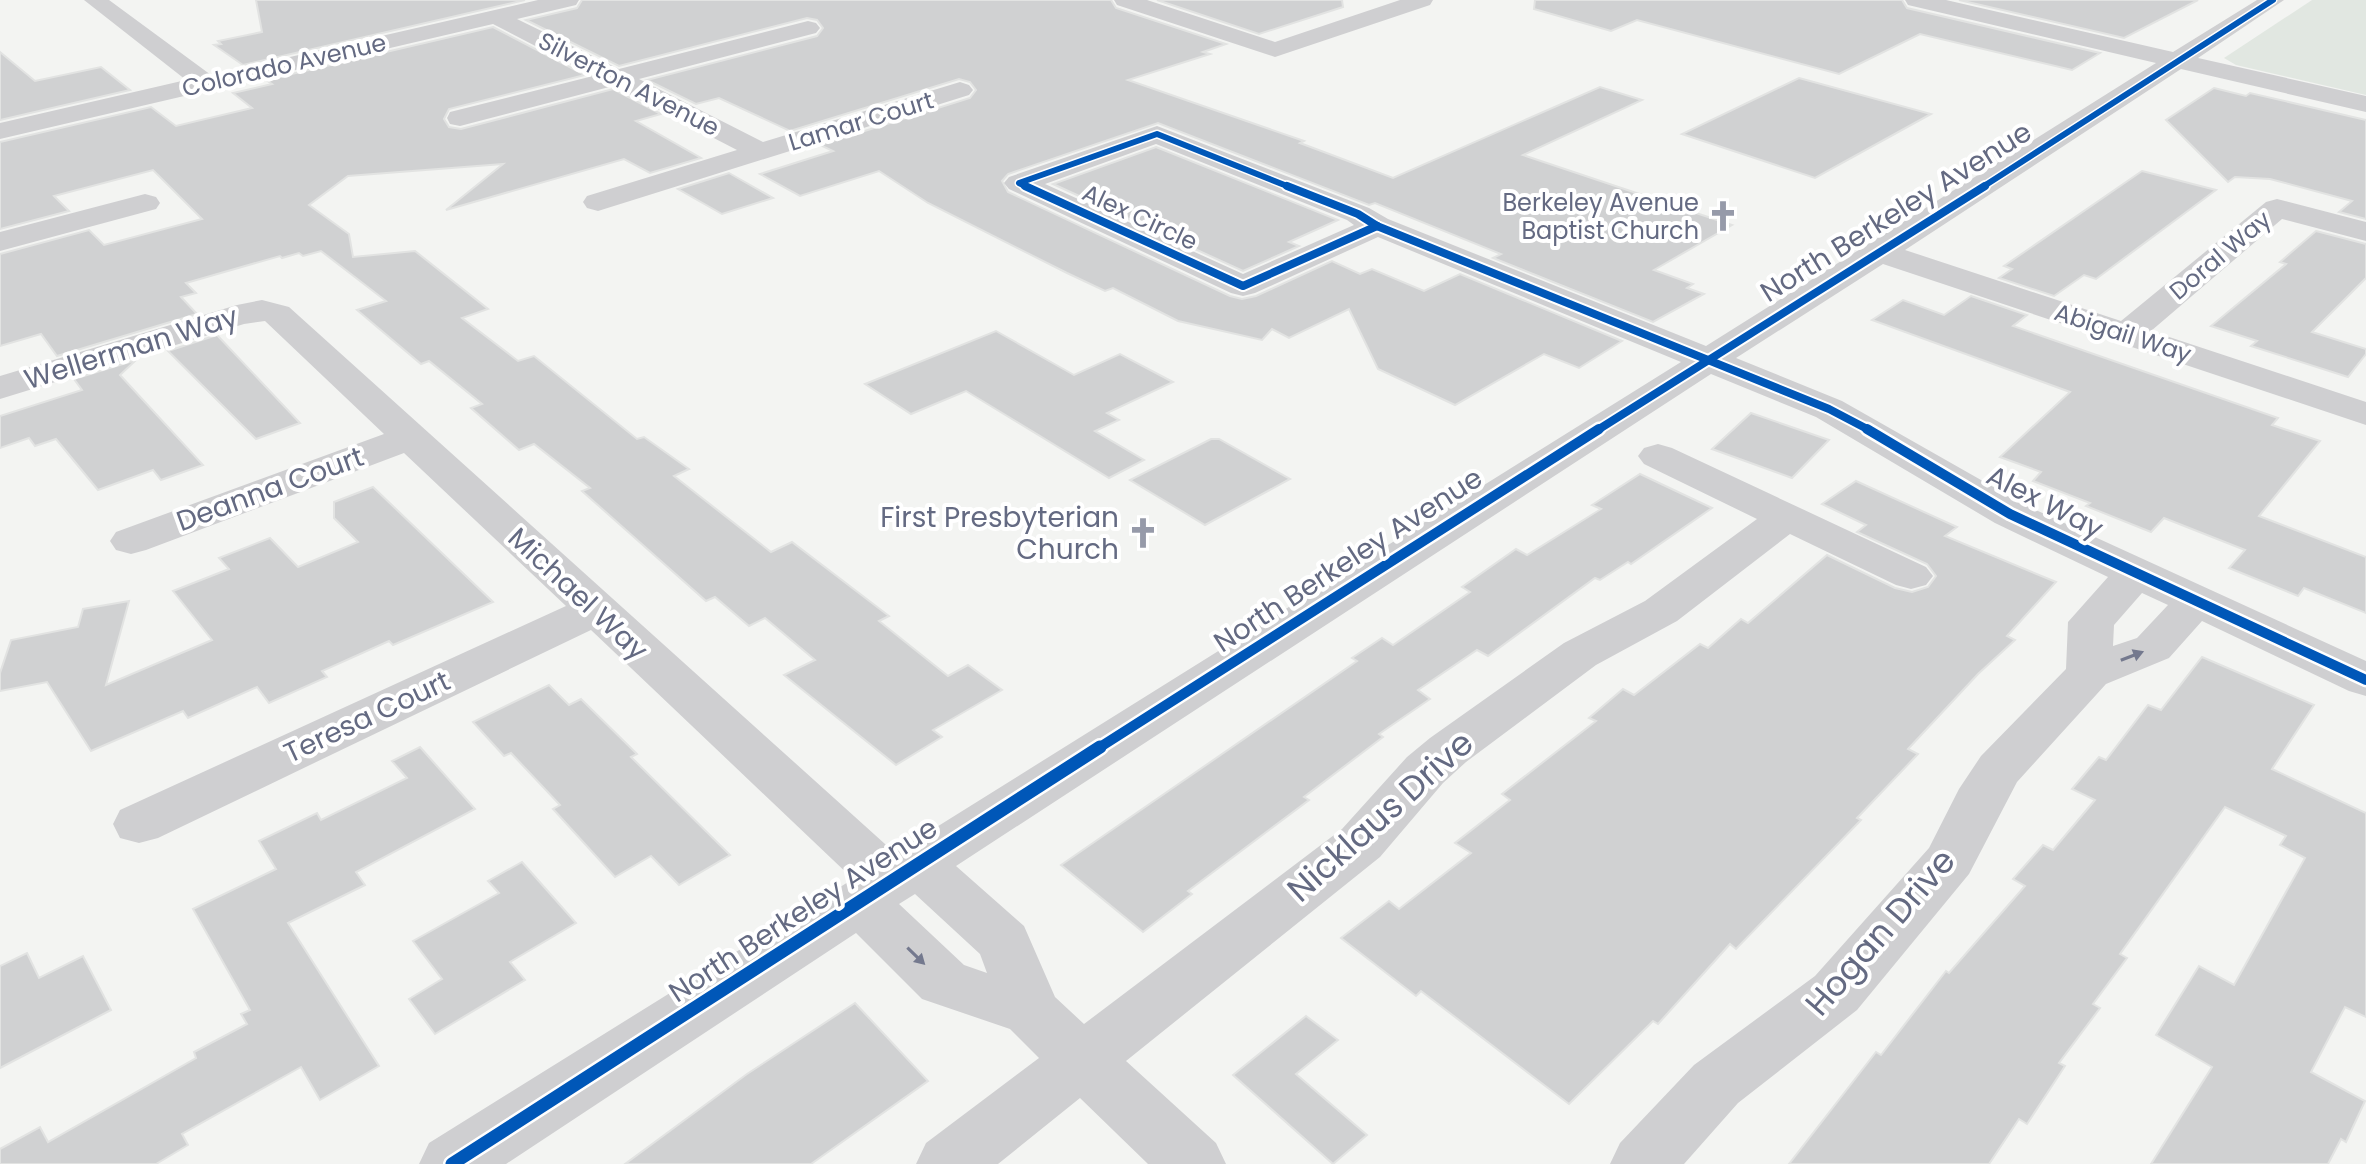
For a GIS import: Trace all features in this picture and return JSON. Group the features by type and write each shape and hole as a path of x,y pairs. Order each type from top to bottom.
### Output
{"street":[{"path":"95,0 206,83"},
{"name":"Colorado Avenue","path":"0,131 568,0"},
{"path":"1125,0 1275,50 1422,0"},
{"path":"1920,0 2366,104"},
{"name":"North Berkeley Avenue","path":"452,1164 2273,0"},
{"name":"Silverton Avenue","path":"496,17 762,152"},
{"path":"460,118 808,28"},
{"name":"Lamar Court","path":"598,202 960,90"},
{"name":"Alex Circle","path":"1377,226 1243,286 1019,183 1157,134 1707,359"},
{"path":"0,242 145,203"},
{"name":"Doral Way","path":"2126,334 2277,208 2366,232"},
{"name":"Abigail Way","path":"1880,252 2366,414"},
{"name":"Wellerman Way","path":"0,388 262,310"},
{"name":"Michael Way","path":"262,310 277,314 890,883 943,982 1031,1012 1193,1164"},
{"name":"Alex Way","path":"1707,359 1856,422 2010,514 2366,680"},
{"name":"Deanna Court","path":"131,541 409,438"},
{"path":"1658,456 1911,576"},
{"name":"Nicklaus Drive","path":"949,1164 1361,843 1425,770 1448,750 1580,654 1661,611 1786,517"},
{"path":"2089,673 2091,622 2135,574"},
{"name":"Hogan Drive","path":"1643,1164 1716,1084 1836,993 1950,860 1985,789 1999,769 2089,673 2153,648 2195,602"},
{"name":"Teresa Court","path":"139,824 595,610"}],"shaded area":[{"path":"2312,0 2366,0 2366,95 2236,65 2224,58"}],"building":[{"path":"256,0 525,0 243,65 214,45 221,44 218,41 262,32"},
{"path":"582,0 1111,0 1116,8 1226,44 1203,52 1210,54 1128,80 1304,141 1300,143 1393,178 1600,87 1642,100 1523,155 1732,225 1654,270 1693,284 1687,288 1704,294 1653,322 1493,258 1501,254 1375,203 1369,205 1158,123 1008,174 1002,181 1008,192 1230,296 1242,299 1256,296 1332,261 1360,274 1372,269 1424,291 1460,274 1622,341 1579,368 1544,354 1455,405 1378,369 1349,309 1289,338 1272,329 1262,340 1178,321 1113,288 1105,291 1067,273 928,203 879,171 800,196 760,174 833,151 820,145 970,98 976,90 970,82 959,79 790,131 719,98 696,104 647,80 817,36 823,28 817,20 807,18 619,66 526,20 577,8"},
{"path":"1157,0 1342,0 1343,7 1259,34"},
{"path":"1535,0 1902,0 1907,8 2100,53 2072,70 1920,34 1839,74 1637,20 1611,31 1534,9"},
{"path":"1959,0 2198,0 2124,38"},
{"path":"493,27 585,75 449,109 444,119 449,127 461,129 613,89 661,114 636,121 701,158 650,173 624,159 446,210 503,164 348,176 309,205 349,234 353,257 415,251 488,309 462,318 518,361 534,356 637,439 644,437 689,469 674,476 771,552 792,542 889,616 879,621 948,676 968,665 1002,690 933,730 942,737 896,765 784,675 815,660 765,618 749,626 715,597 706,601 582,491 590,488 534,444 519,450 471,408 482,404 429,361 421,364 357,310 386,301 321,251 303,256 299,253 280,256 186,283 196,293 181,297 197,314 57,356 41,334 0,346 0,254 89,230 104,245 202,219 153,170 54,196 69,211 0,229 0,142 151,107 176,126 252,108 233,93 272,84 266,80"},
{"path":"0,52 35,81 101,67 130,90 0,120"},
{"path":"1799,78 1931,114 1815,178 1682,134"},
{"path":"2214,88 2246,96 2250,93 2366,120 2366,219 2339,212 2352,201 2270,179 2235,177 2228,182 2166,120"},
{"path":"1156,147 1338,220 1289,242 1299,246 1243,271 1053,184"},
{"path":"2142,171 2216,190 2096,279 2084,275 2054,296 1999,278 2012,269 2004,266"},
{"path":"729,173 773,198 722,214 678,189"},
{"path":"2316,231 2366,244 2366,278 2312,332 2366,349 2366,354 2348,377 2251,346 2257,341 2211,326 2286,264 2280,262"},
{"path":"1971,296 2027,315 2013,326 2278,418 2272,425 2320,441 2259,516 2366,557 2366,613 2304,588 2298,596 2229,568 2245,550 2164,518 2151,532 2086,506 2090,503 2033,481 2041,472 2000,457 2070,392 1872,320 1903,300 1944,315"},
{"path":"996,331 1074,375 1120,354 1173,382 1107,413 1119,420 1095,431 1144,460 1109,478 966,391 911,414 865,384"},
{"path":"217,335 300,423 256,439 168,351"},
{"path":"136,360 120,375 203,465 161,480 153,470 98,490 56,439 35,446 29,438 0,448 0,416 82,390 74,379"},
{"path":"1751,413 1829,440 1792,478 1712,449"},
{"path":"1211,439 1219,439 1290,479 1205,525 1130,480"},
{"path":"1640,474 1712,508 1631,564 1628,562 1600,580 1595,578 1488,656 1477,650 1418,690 1430,699 1379,734 1383,737 1304,797 1309,800 1188,891 1192,894 1143,932 1061,865 1357,661 1352,658 1382,638 1393,645 1470,592 1462,587 1516,549 1527,555 1601,509 1592,505"},
{"path":"1856,481 1957,527 1945,536 2056,582 2007,636 2015,640 1978,674 1908,749 1918,754 1857,818 1861,820 1736,949 1730,944 1658,1024 1653,1021 1569,1104 1421,991 1416,996 1341,938 1389,901 1399,909 1471,853 1455,843 1510,800 1502,794 1596,721 1589,718 1623,689 1634,695 1700,644 1708,648 1741,619 1748,623 1827,555 1895,588 1912,592 1928,587 1936,576 1927,564 1857,532 1866,525 1822,504"},
{"path":"373,487 493,602 393,645 389,641 322,671 327,677 269,703 257,687 188,718 183,711 91,751 47,682 0,691 0,673 11,640 78,627 83,609 129,601 106,685 212,640 173,591 229,569 219,558 270,538 298,567 358,542 334,518 334,502"},
{"path":"2202,657 2314,705 2272,769 2366,813 2366,1017 2345,1007 2311,1072 2365,1101 2346,1142 2341,1139 2328,1164 2151,1164 2212,1067 2156,1035 2199,966 2234,985 2305,858 2280,845 2286,836 2225,807 2120,954 2127,958 2093,1004 2100,1008 2059,1063 2065,1066 2027,1124 2019,1119 1989,1164 1789,1164 1876,1052 1881,1055 1946,971 1949,973 2025,886 2013,879 2043,845 2053,850 2095,800 2072,789 2099,757 2106,760 2148,705 2161,710"},
{"path":"549,685 569,705 581,699 637,754 631,757 730,855 679,885 651,856 615,877 553,809 560,805 511,753 504,756 473,722"},
{"path":"420,747 475,809 356,872 365,885 288,923 379,1066 320,1100 301,1067 182,1134 188,1145 156,1164 0,1164 0,1149 40,1127 48,1142 196,1058 194,1052 247,1024 241,1014 250,1010 193,909 276,869 259,841 317,813 321,820 407,778 392,761"},
{"path":"522,862 576,923 510,962 525,980 435,1034 409,999 442,979 413,941 499,893 488,881"},
{"path":"27,953 39,978 83,956 111,1010 0,1068 0,966"},
{"path":"855,1003 928,1081 811,1164 625,1164 747,1074"},
{"path":"1306,1016 1338,1040 1296,1074 1367,1135 1333,1164 1233,1075"}],"cycle path":[{"path":"452,1164 2273,0"},
{"path":"1377,226 1243,286 1019,183 1157,134 1829,409 2010,514 2366,680"}],"place":[{"name":"Berkeley Avenue Baptist Church","path":"1723,216"},
{"name":"First Presbyterian Church","path":"1143,533"}]}
